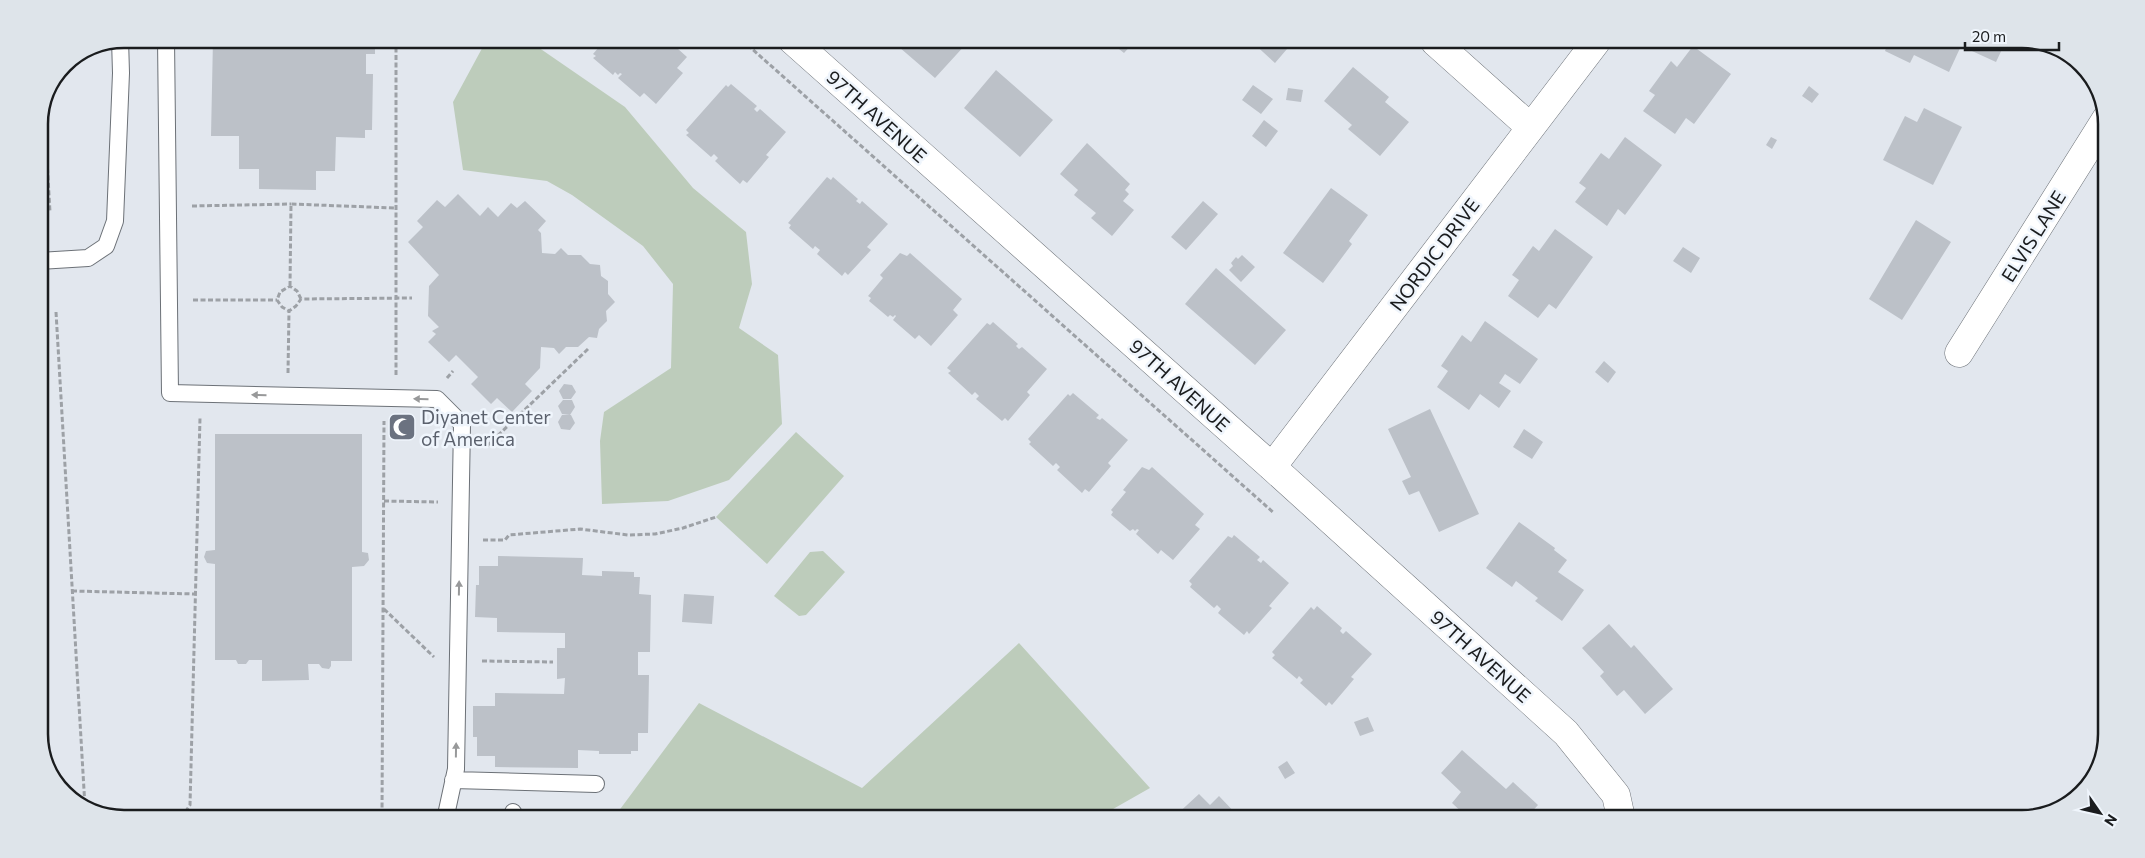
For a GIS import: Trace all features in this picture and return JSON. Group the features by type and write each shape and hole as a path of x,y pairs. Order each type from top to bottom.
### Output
{"street":[{"name":"97TH AVENUE","path":"800,47 1272,467 1566,733 1616,796 1619,810"},
{"path":"1441,47 1530,127"},
{"name":"NORDIC DRIVE","path":"1272,467 1592,47"},
{"name":"ELVIS LANE","path":"1959,353 2097,133"}],"lane":[{"path":"166,47 170,393 437,399 462,424 456,769 447,810"},
{"path":"47,260 88,258 106,246 115,222 121,74 120,48"},
{"path":"453,780 596,784"}],"path":[{"path":"382,810 384,501 396,299 396,47"},
{"path":"750,47 1276,515"},
{"path":"47,161 50,212"},
{"path":"290,286 291,204 396,208"},
{"path":"277,300 280,292 290,286"},
{"path":"290,286 298,291 301,299"},
{"path":"288,395 289,311 301,299 412,298"},
{"path":"169,300 277,300"},
{"path":"277,300 282,307 289,311"},
{"path":"56,312 85,800"},
{"path":"462,451 487,446 588,349"},
{"path":"187,810 190,805 201,393"},
{"path":"384,501 461,502"},
{"path":"460,541 505,540 509,535 580,530 628,535 655,534 683,528 716,517"},
{"path":"72,592 195,594"},
{"path":"383,609 457,679"},
{"path":"458,661 553,662"}],"green space":[{"path":"483,47 538,47 625,107 693,188 746,232 752,284 739,328 778,355 782,424 729,480 668,501 602,504 600,441 604,412 671,368 673,284 643,246 572,195 547,181 463,170 453,102"},
{"path":"796,432 844,476 767,564 716,517"},
{"path":"823,551 845,572 806,615 799,616 774,596 810,552"},
{"path":"1019,643 1150,788 1111,810 619,810 699,703 862,788"}],"building":[{"path":"213,47 375,47 375,54 366,54 366,74 373,74 372,130 365,130 365,138 336,137 335,171 316,171 316,190 259,189 259,169 239,169 239,136 211,136"},
{"path":"599,47 676,47 687,57 677,68 683,73 656,104 644,93 640,97 618,78 622,74 618,75 615,72 613,75 593,58 596,56 593,54"},
{"path":"899,47 963,47 935,78"},
{"path":"1116,47 1130,47 1124,53"},
{"path":"1258,47 1289,47 1275,63"},
{"path":"1692,47 1694,47 1731,74 1694,124 1686,118 1675,134 1643,111 1655,95 1649,91 1671,61 1677,67"},
{"path":"1886,47 1961,47 1949,72 1914,55 1910,63 1885,51"},
{"path":"1963,47 2003,47 1996,62"},
{"path":"1353,67 1389,97 1385,102 1409,122 1380,156 1348,129 1352,125 1324,101"},
{"path":"996,70 1053,120 1020,157 964,108"},
{"path":"731,84 757,106 754,109 757,112 760,109 786,132 766,155 769,157 747,183 743,180 740,184 715,161 718,158 714,154 711,157 686,135 689,133 686,130 726,85 728,87"},
{"path":"1253,85 1273,99 1261,114 1242,100"},
{"path":"1809,86 1819,94 1812,103 1802,96"},
{"path":"1288,88 1303,90 1301,102 1286,100"},
{"path":"1924,108 1962,127 1933,185 1883,160 1905,116 1917,122"},
{"path":"1264,120 1278,131 1266,147 1252,136"},
{"path":"1625,137 1662,165 1625,215 1618,209 1607,226 1575,202 1586,188 1579,183 1601,153 1609,159"},
{"path":"1771,137 1777,140 1772,149 1766,145"},
{"path":"1087,143 1130,184 1125,190 1129,194 1123,201 1134,210 1112,236 1091,218 1096,213 1074,195 1078,190 1060,174"},
{"path":"827,177 831,180 833,177 858,199 856,201 860,204 862,201 888,224 867,247 871,250 848,275 845,272 842,276 817,254 820,250 815,246 813,249 789,228 791,225 788,223"},
{"path":"1331,188 1368,215 1349,241 1352,244 1323,283 1283,253"},
{"path":"458,194 480,216 488,207 498,217 511,203 517,208 525,201 546,221 538,230 541,233 542,253 555,254 561,248 568,255 581,255 590,264 600,265 601,276 608,281 608,294 615,302 606,311 607,321 599,329 597,338 589,337 578,347 566,347 559,354 554,348 541,347 540,368 525,384 532,391 512,412 497,398 491,404 471,384 478,377 456,355 449,362 428,342 436,334 432,331 439,327 428,316 429,286 439,275 408,242 423,227 417,221 437,200 445,207"},
{"path":"1203,201 1218,214 1186,250 1171,237"},
{"path":"1916,220 1951,242 1902,320 1869,299"},
{"path":"1555,229 1593,257 1556,309 1549,304 1538,318 1508,296 1519,280 1512,275 1533,246 1539,251"},
{"path":"1683,247 1700,258 1691,273 1673,261"},
{"path":"900,253 907,256 910,253 962,299 953,310 958,315 931,346 919,335 915,339 893,320 895,315 888,317 869,301 871,298 868,296 883,278 880,275"},
{"path":"1242,255 1255,267 1241,282 1229,270 1233,266 1231,263 1236,257 1238,259"},
{"path":"1216,268 1286,330 1255,365 1185,304"},
{"path":"1485,321 1538,359 1520,384 1505,374 1499,383 1511,391 1499,408 1480,394 1469,410 1437,387 1448,371 1441,366 1462,335 1471,342"},
{"path":"993,322 1018,344 1016,346 1019,349 1022,347 1047,369 1027,392 1030,395 1008,421 1005,418 1002,421 976,399 979,396 975,392 972,395 948,373 951,371 947,368 987,323 990,325"},
{"path":"1604,361 1616,372 1608,383 1595,372"},
{"path":"564,384 572,385 576,392 571,399 563,399 559,391"},
{"path":"1073,393 1099,415 1096,418 1100,420 1102,418 1128,440 1108,463 1111,466 1089,492 1085,489 1082,493 1057,470 1060,467 1056,463 1053,466 1029,444 1031,442 1028,439 1068,394 1070,396"},
{"path":"563,400 572,400 575,407 570,415 562,414 558,406"},
{"path":"1430,409 1479,514 1439,532 1419,491 1409,495 1402,481 1411,477 1388,429"},
{"path":"562,415 571,415 575,423 570,430 561,429 558,422"},
{"path":"1524,429 1543,442 1532,459 1513,447"},
{"path":"215,434 362,434 362,552 368,553 369,560 364,566 352,567 352,661 331,661 329,669 322,668 319,664 308,664 309,680 262,681 262,660 249,660 246,664 238,664 236,660 215,660 215,564 207,563 204,557 206,551 215,550"},
{"path":"1142,467 1149,470 1152,467 1204,514 1195,525 1200,529 1173,560 1161,550 1158,554 1136,534 1139,530 1135,531 1133,529 1130,531 1111,515 1113,512 1111,510 1126,492 1123,490"},
{"path":"1519,522 1555,548 1554,550 1567,560 1558,572 1584,590 1562,621 1535,601 1538,598 1516,581 1512,587 1486,568"},
{"path":"1234,535 1260,557 1257,560 1261,563 1263,560 1289,583 1269,606 1272,608 1249,634 1247,631 1244,635 1218,613 1221,609 1217,605 1214,608 1190,587 1192,584 1189,581 1228,536 1232,538"},
{"path":"498,556 583,558 582,575 602,576 602,571 634,572 634,577 640,577 639,594 651,595 650,652 638,652 638,675 649,675 648,733 638,733 638,751 631,751 631,754 599,754 599,751 578,750 578,768 495,767 495,756 477,756 477,737 473,737 473,706 495,706 495,693 564,694 565,678 557,679 557,648 565,648 565,633 497,632 497,618 475,617 476,585 479,585 479,566 498,566"},
{"path":"684,594 714,596 712,624 682,622"},
{"path":"1317,606 1342,628 1340,631 1343,634 1346,631 1372,654 1351,677 1354,679 1332,705 1329,702 1326,706 1300,683 1303,680 1299,676 1297,679 1272,658 1275,655 1272,652 1311,607 1314,610"},
{"path":"1609,624 1631,648 1634,645 1673,689 1645,714 1624,690 1617,696 1600,676 1604,672 1582,648"},
{"path":"1368,717 1374,731 1360,736 1354,722"},
{"path":"1462,750 1506,789 1513,782 1538,805 1533,810 1459,810 1452,803 1461,792 1441,773"},
{"path":"1287,761 1295,773 1285,779 1278,767"},
{"path":"1199,794 1210,805 1219,796 1232,810 1182,810"}],"place":[{"name":"Diyanet Center of America","path":"402,427"}]}
